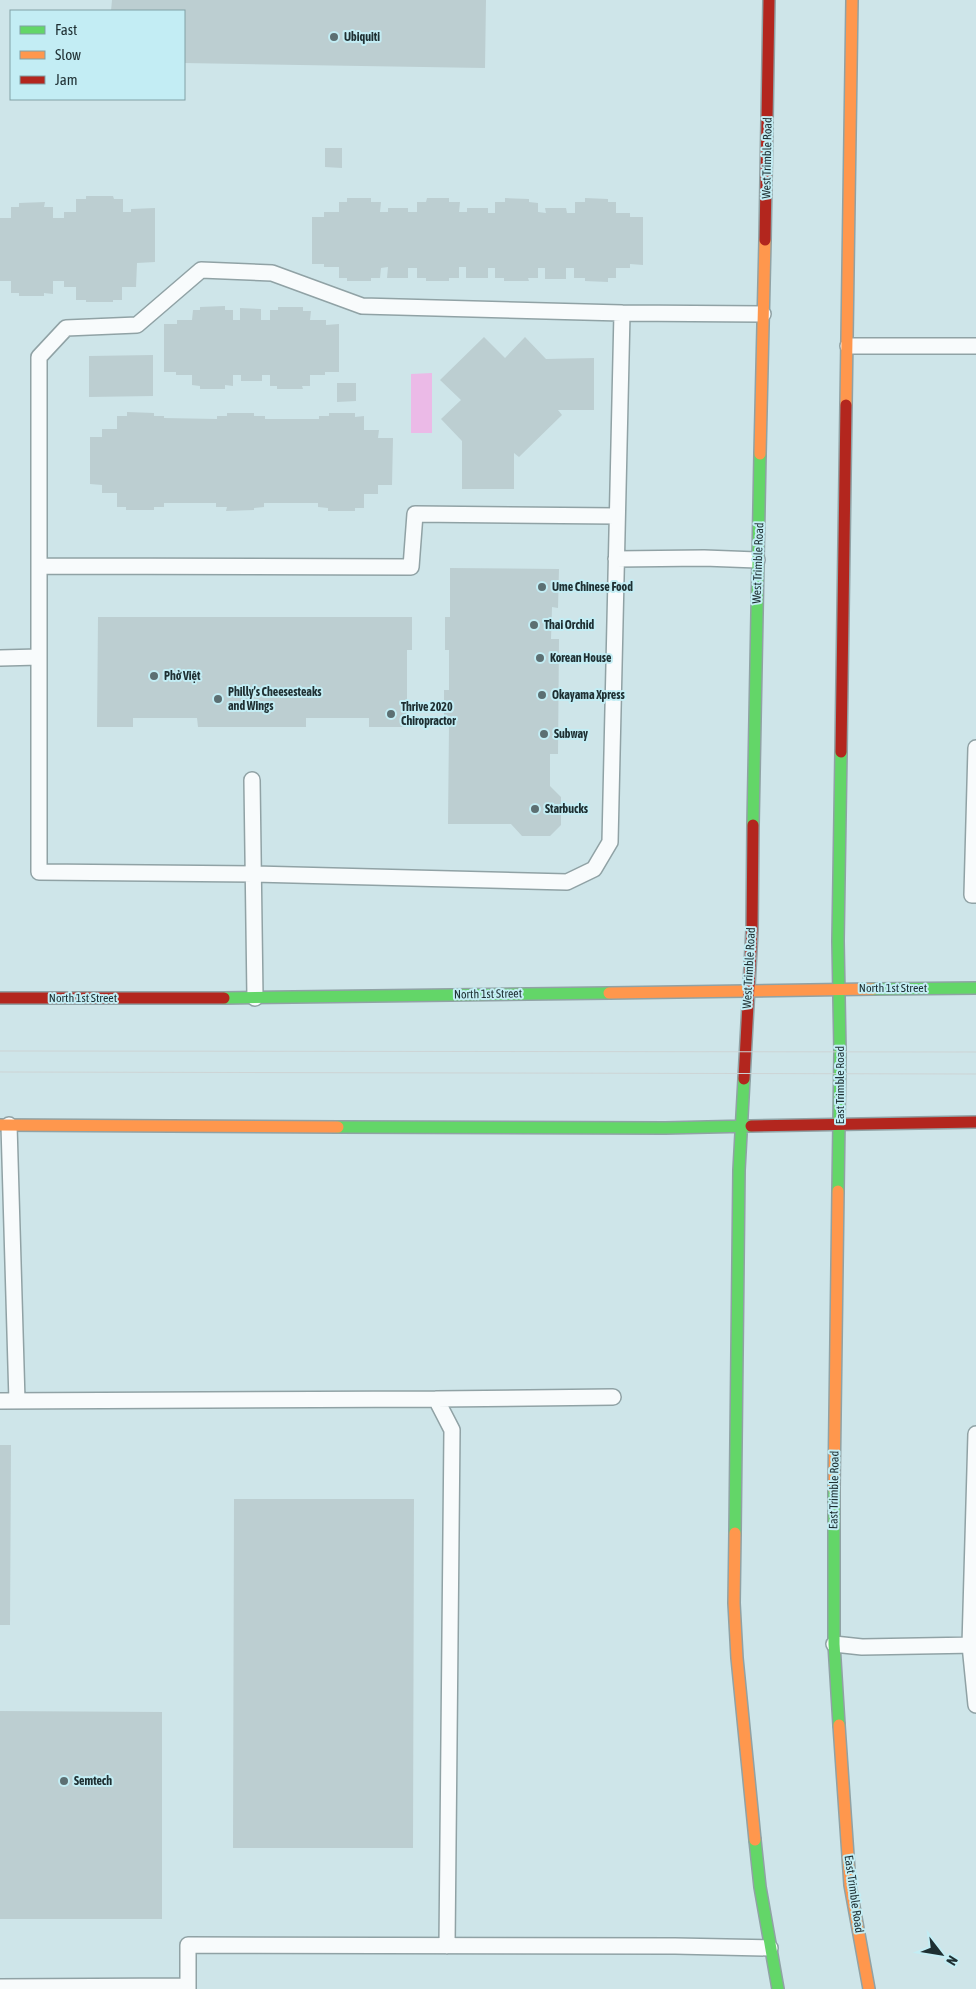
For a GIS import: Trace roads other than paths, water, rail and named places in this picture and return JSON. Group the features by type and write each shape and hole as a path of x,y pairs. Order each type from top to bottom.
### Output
{"main road":[{"name":"West Trimble Road","path":"740,1126 752,930 757,560 769,0"},
{"path":"841,989 838,941 852,0"},
{"name":"North 1st Street","path":"0,998 255,998 976,988"},
{"name":"East Trimble Road","path":"841,989 833,1552 834,1644 850,1885 869,1989"},
{"path":"4,1125 645,1128 976,1122"},
{"path":"740,1126 736,1658 760,1886 778,1989"}],"lane":[{"path":"622,313 610,842 594,869 567,882 254,874 39,872 38,357 66,328 137,325 201,270 272,273 362,306 622,313 763,314"},
{"path":"848,346 976,346"},
{"path":"39,566 411,567 415,514 616,516"},
{"path":"616,558 757,560"},
{"path":"0,658 39,657"},
{"path":"976,748 972,895 976,895"},
{"path":"252,780 255,998"},
{"path":"4,1125 17,1400"},
{"path":"0,1400 613,1397"},
{"path":"436,1399 452,1430 447,1946"},
{"path":"976,1434 973,1645 976,1705"},
{"path":"834,1644 862,1647 973,1645"},
{"path":"0,1987 188,1988 188,1945 770,1948"}],"tram line":[{"path":"0,1051 976,1052"},
{"path":"0,1072 976,1074"}],"place":[{"name":"Ubiquiti","path":"334,37"},
{"name":"Ume Chinese Food","path":"542,587"},
{"name":"Thai Orchid","path":"534,625"},
{"name":"Korean House","path":"540,658"},
{"name":"Phở Việt","path":"154,676"},
{"name":"Okayama Xpress","path":"542,695"},
{"name":"Philly’s Cheesesteaks and Wings","path":"218,699"},
{"name":"Thrive 2020 Chiropractor","path":"391,714"},
{"name":"Subway","path":"544,734"},
{"name":"Starbucks","path":"535,809"},
{"name":"Semtech","path":"64,1781"}]}
